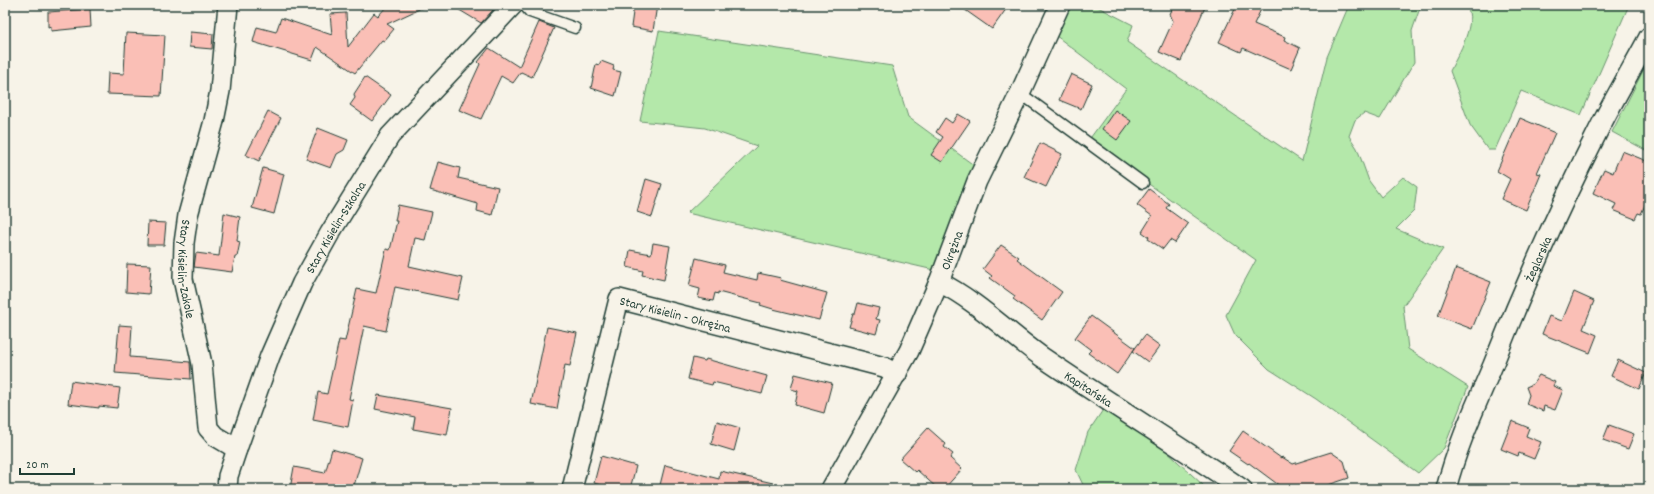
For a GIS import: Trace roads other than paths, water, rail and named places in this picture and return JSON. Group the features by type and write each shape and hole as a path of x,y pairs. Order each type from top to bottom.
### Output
{"street":[{"name":"Stary Kisielin-Zakole","path":"228,5 220,91 214,121 188,215 184,243 183,279 202,364 208,428 215,436 237,449"},
{"name":"Stary Kisielin-Szkolna","path":"227,489 228,476 270,356 302,283 330,233 390,136 513,5"},
{"name":"Okrężna","path":"831,489 909,352 939,282 977,181 1020,93 1060,5"},
{"name":"Żeglarska","path":"1446,489 1462,440 1513,314 1546,240 1597,132 1649,37"},
{"name":"Kapitańska","path":"939,282 959,292 1040,355 1103,399 1156,431 1242,489"},
{"name":"Stary Kisielin - Okrężna","path":"572,489 619,299 884,367 897,374"}],"lane":[{"path":"524,5 530,12 575,28"},
{"path":"1020,93 1143,183"}]}
